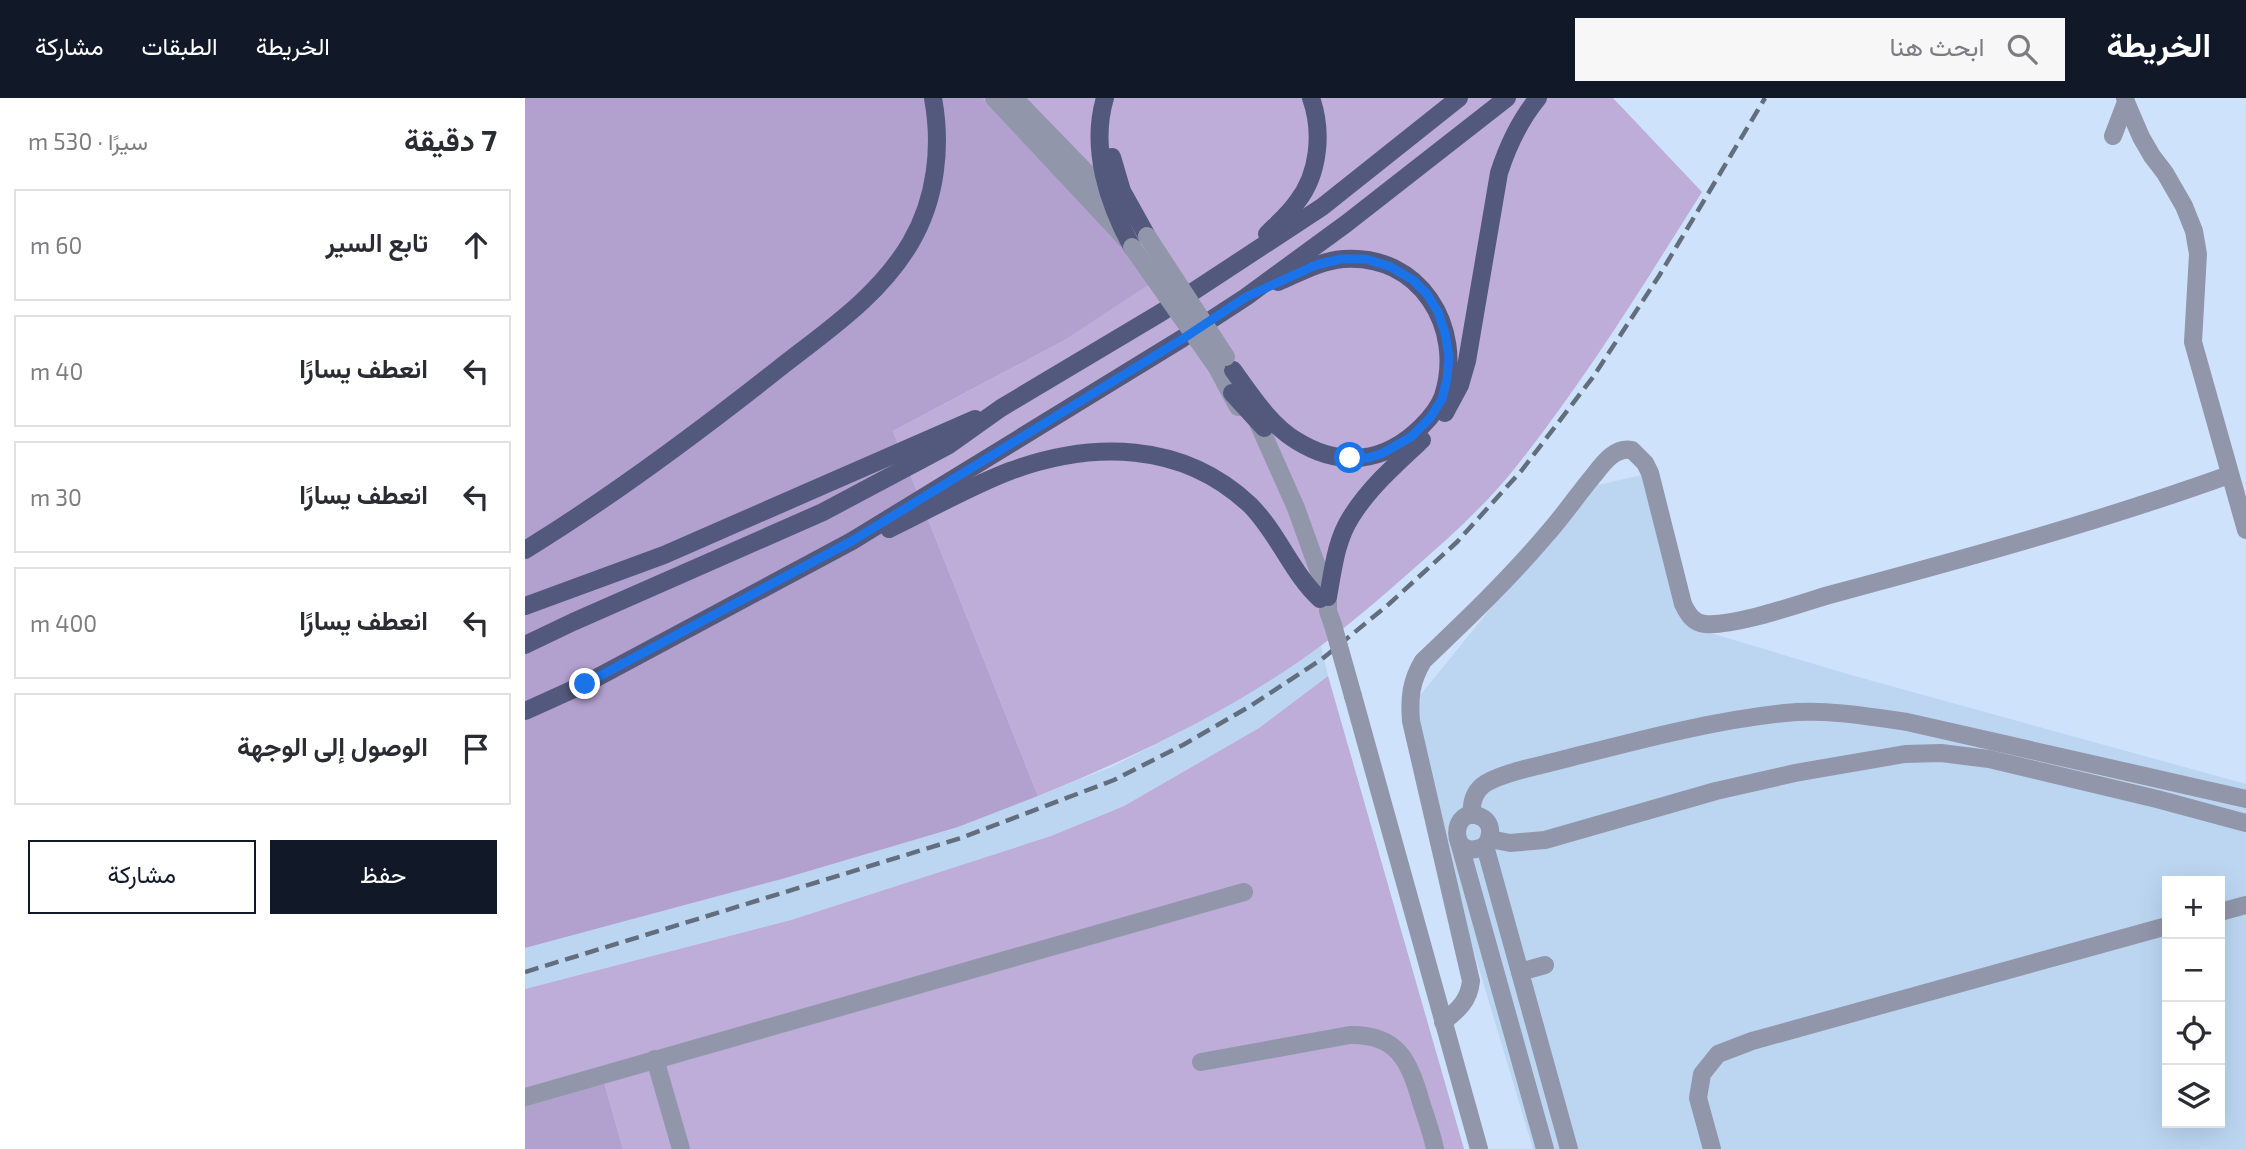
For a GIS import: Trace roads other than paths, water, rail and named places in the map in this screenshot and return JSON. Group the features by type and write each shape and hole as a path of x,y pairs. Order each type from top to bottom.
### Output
{"main road":[{"path":"525,550 649,467 737,402 848,314 894,267 912,241 934,181 937,149 933,98"},
{"path":"1105,98 1100,137 1108,195 1115,213 1140,241"},
{"path":"1115,98 1110,118 1109,143 1114,170 1140,241"},
{"path":"1230,266 1288,212 1307,187 1318,146 1318,127 1311,98"},
{"path":"525,645 823,512 949,445 1001,408 1162,312 1322,207 1459,98"},
{"path":"525,711 585,684 852,541 1184,338 1246,297 1347,223 1507,98"},
{"path":"1327,608 1338,545 1350,518 1369,493 1435,428 1460,386 1467,360 1499,173 1518,125 1538,98"},
{"path":"1225,364 1275,424 1295,440 1315,451 1333,456 1368,458 1383,453 1411,437 1430,418 1442,399 1449,356 1438,312 1427,294 1413,280 1391,267 1366,259 1341,259 1316,265 1246,297"},
{"path":"1232,393 1272,436 1289,449 1322,462 1354,466 1373,465 1406,455"},
{"path":"525,606 664,555 1001,408"},
{"path":"852,541 883,532 981,483 1029,465 1088,452 1142,452 1188,466 1227,488 1248,504 1269,527 1310,588 1327,608"},
{"path":"525,722 585,684"}],"street":[{"path":"994,98 1140,241 1225,364 1256,419 1296,508 1327,608 1479,1149"},
{"path":"1014,98 1108,195"},
{"path":"2112,136 2126,100"},
{"path":"2126,100 2141,137 2165,173 2194,231 2198,254 2193,342 2246,530"},
{"path":"1225,364 1232,393 1294,528 1327,608"},
{"path":"1443,1022 1467,999 1471,981 1411,721 1411,688 1415,674 1423,661 1496,591 1615,452 1632,450 1646,463 1683,604 1692,619 1705,624 1736,621 1872,583 2151,503 2229,475"},
{"path":"1472,815 1471,805 1481,787 1490,781 1527,769 1702,725 1788,713 1854,714 1907,722 2246,799"},
{"path":"1459,842 1471,849 1487,842 1545,840 1716,791 1795,773 1905,754 1941,753 1989,759 2246,823"},
{"path":"1545,1149 1456,830 1461,820 1472,815 1478,816 1490,827 1487,842 1569,1149"},
{"path":"525,1097 1244,892"},
{"path":"2225,911 2246,905"},
{"path":"1711,1149 1698,1098 1702,1074 1718,1054 1752,1041 2162,927"},
{"path":"1520,971 1545,965"},
{"path":"1201,1062 1350,1035 1378,1038 1400,1052 1409,1066 1435,1149"},
{"path":"655,1059 681,1149"}],"railway":[{"path":"525,972 961,838 1114,780 1183,745 1252,705 1322,659 1389,604 1457,542 1522,470 1593,377 1659,276 1765,98"}]}
